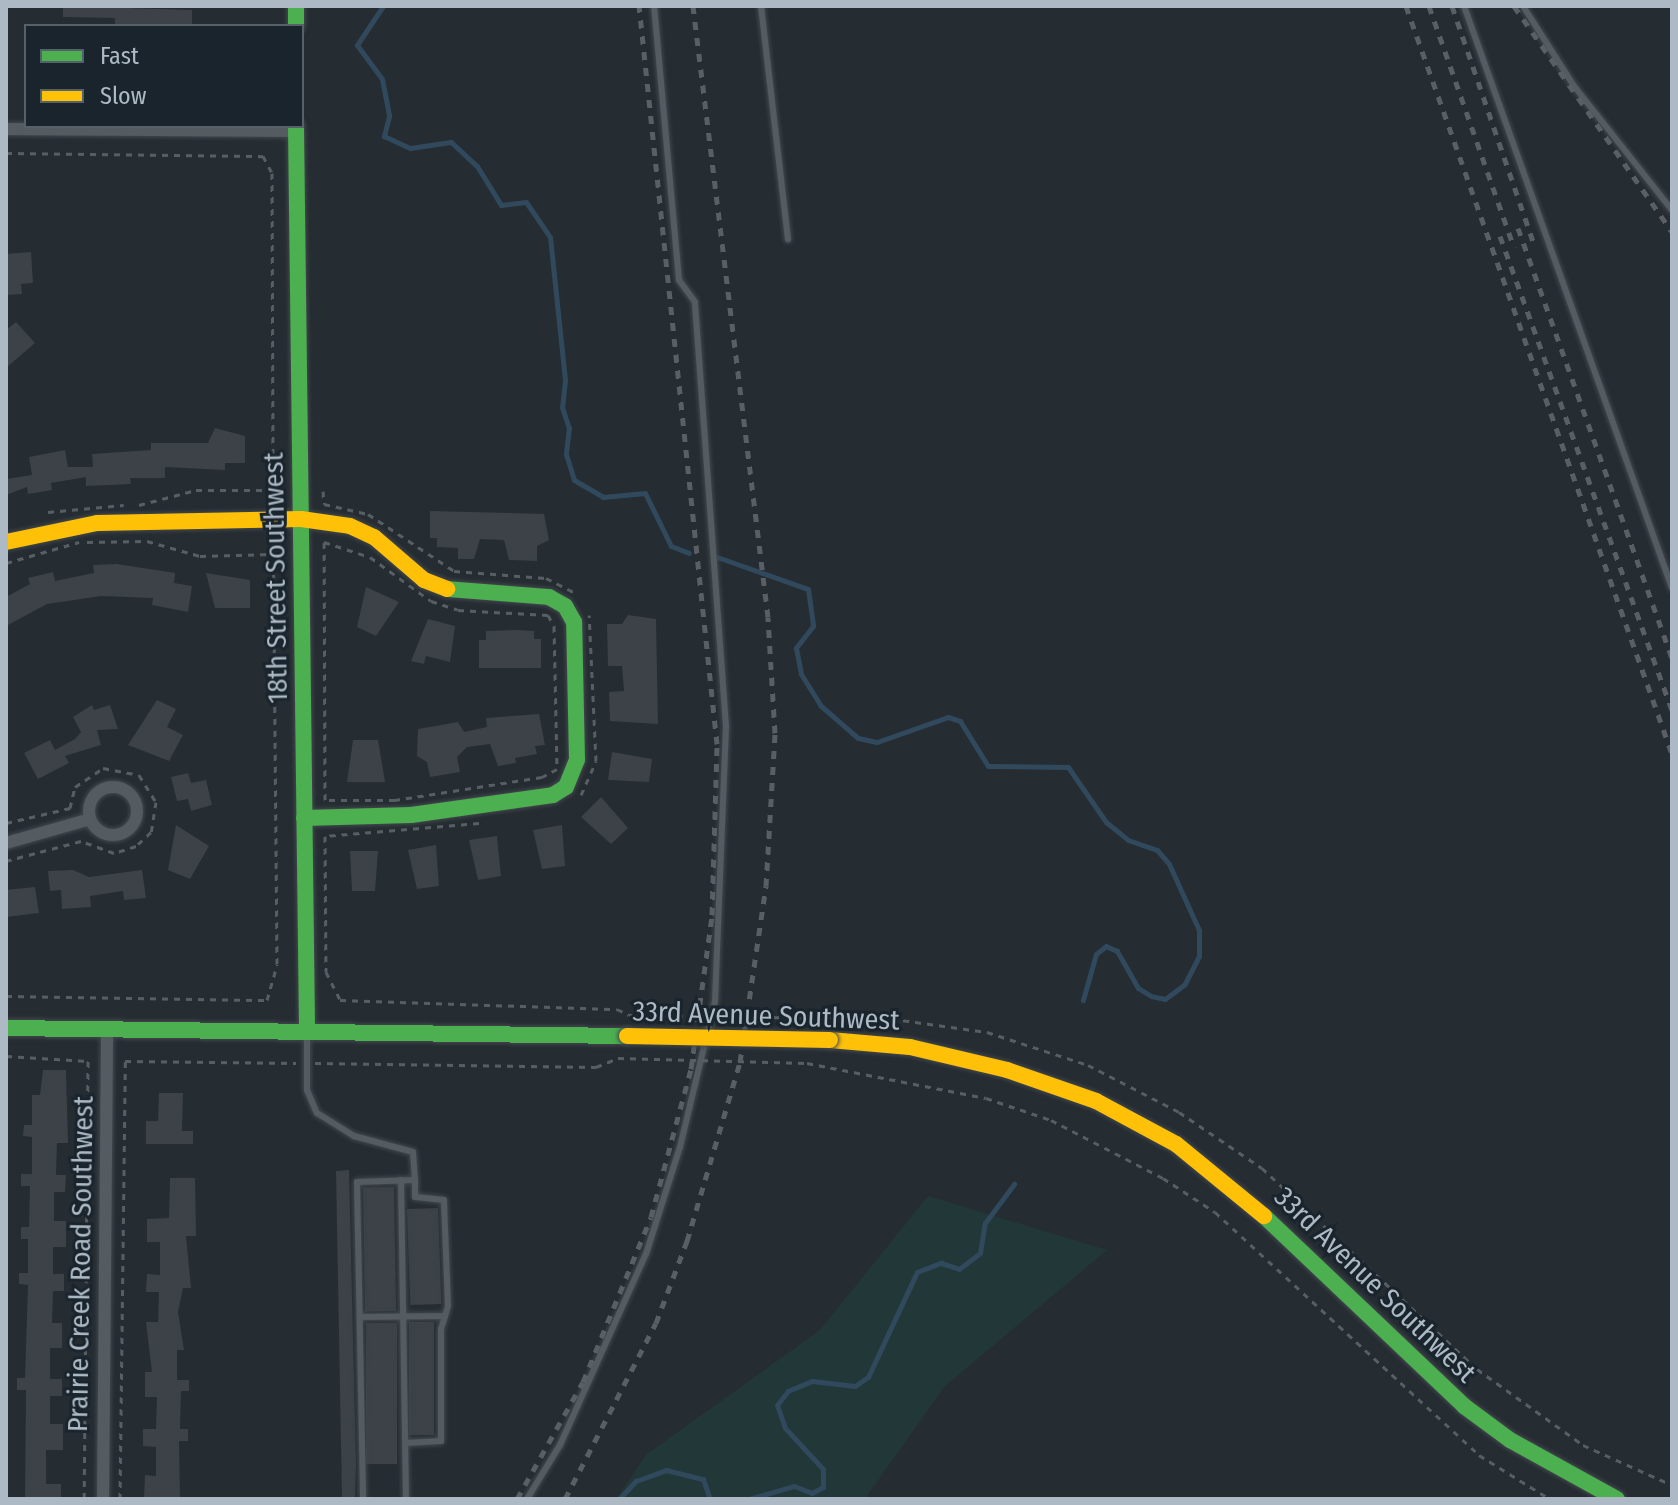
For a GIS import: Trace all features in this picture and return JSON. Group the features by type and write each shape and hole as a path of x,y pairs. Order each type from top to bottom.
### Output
{"street":[{"path":"6,129 296,128"},
{"name":"18th Street Southwest","path":"296,128 307,1030"},
{"path":"6,542 40,530 97,523 301,519 350,526 374,537 424,580 454,592 549,597 565,606 574,622 577,760 576,773 553,795 411,815 304,818"},
{"path":"106,788 121,788 136,805 135,821 116,835 100,831 90,819 93,797 106,788"},
{"path":"6,843 90,819"},
{"name":"33rd Avenue Southwest","path":"6,1028 830,1040 910,1047 1007,1070 1096,1101 1176,1144 1224,1178 1464,1406 1510,1440 1617,1499"},
{"name":"Prairie Creek Road Southwest","path":"103,1499 107,1028"}],"lane":[{"path":"527,1499 560,1445 646,1254 680,1147 715,1001 726,726 695,302 679,280 654,6"},
{"path":"761,6 788,239"},
{"path":"1464,6 1672,588"},
{"path":"1523,6 1574,86 1672,210"},
{"path":"307,1030 307,1090 317,1113 354,1136 413,1152 415,1197 444,1200 445,1316 441,1441 405,1443"},
{"path":"401,1180 406,1499"},
{"path":"363,1499 357,1182 415,1180"},
{"path":"360,1317 445,1316"}],"path":[{"path":"6,153 263,156 272,173 273,510"},
{"path":"41,513 141,505 196,490 273,490"},
{"path":"6,996 267,1000 277,964 273,534"},
{"path":"6,563 84,542 147,541 200,556 273,554"},
{"path":"324,542 343,543 370,557 431,601 458,610 548,615 554,626 557,769 542,777 395,800 325,800 324,542"},
{"path":"629,1015 827,1018"},
{"path":"6,1056 88,1061 84,1499"},
{"path":"120,1499 125,1061 596,1067 618,1058 807,1063 986,1098 1051,1120 1163,1178 1215,1212 1380,1371 1479,1455 1550,1499"}],"green space":[{"path":"928,1196 1107,1250 944,1387 865,1499 616,1499 647,1454 820,1330"}],"building":[{"path":"63,6 192,10 192,24 115,24 115,18 63,17"},
{"path":"31,252 33,283 21,284 22,294 6,295 6,254"},
{"path":"16,322 35,343 6,368 6,330"},
{"path":"215,428 245,436 245,463 225,463 225,470 165,467 165,478 130,478 131,484 86,486 86,477 51,483 52,490 28,494 27,487 6,495 6,479 32,475 29,457 65,450 68,467 93,467 92,454 151,450 151,443 208,443"},
{"path":"430,511 544,514 549,540 537,546 537,561 509,560 504,540 480,539 474,559 458,559 458,548 437,547 437,538 430,538"},
{"path":"117,564 175,573 174,583 192,586 188,612 152,605 153,598 101,596 47,604 6,626 6,597 30,584 28,578 53,572 55,581 94,573 93,565"},
{"path":"206,573 250,580 250,608 215,608"},
{"path":"366,587 399,602 376,636 357,627"},
{"path":"628,615 656,619 658,724 610,721 609,692 624,691 622,666 608,666 607,624 622,624"},
{"path":"428,619 455,626 450,662 426,656 424,664 411,661"},
{"path":"486,631 534,631 534,639 541,639 541,668 479,668 479,640 486,640"},
{"path":"157,700 176,709 167,727 183,735 169,761 128,745"},
{"path":"92,705 94,710 110,705 118,729 97,730 101,745 65,756 69,763 38,779 24,753 50,740 55,750 75,739 81,732 73,717"},
{"path":"539,714 545,745 535,746 537,754 515,758 516,763 498,766 490,744 467,747 457,757 460,772 430,777 427,762 417,756 418,729 458,722 464,732 487,727 486,718"},
{"path":"353,740 378,740 385,782 347,782"},
{"path":"612,752 652,759 649,782 608,780"},
{"path":"188,773 191,783 206,780 212,805 191,811 188,799 177,801 171,777"},
{"path":"601,797 628,828 611,844 581,817"},
{"path":"176,825 209,846 190,879 168,870"},
{"path":"562,825 565,866 542,869 533,830"},
{"path":"497,836 501,876 478,880 469,840"},
{"path":"436,845 439,886 417,889 408,850"},
{"path":"350,851 378,851 375,891 352,891"},
{"path":"73,870 89,877 142,870 146,898 124,900 123,891 90,896 91,907 62,909 61,890 50,891 48,871"},
{"path":"35,887 39,913 6,917 6,890"},
{"path":"43,1070 66,1070 68,1143 57,1143 56,1175 66,1175 65,1192 54,1192 54,1221 66,1221 66,1247 53,1247 53,1274 64,1274 64,1291 53,1291 52,1323 62,1323 62,1348 50,1348 50,1379 62,1379 62,1396 50,1396 50,1424 63,1424 63,1450 46,1450 46,1484 61,1484 61,1499 25,1499 26,1390 17,1390 17,1378 25,1378 28,1285 19,1284 19,1273 28,1273 28,1239 21,1239 21,1227 29,1227 30,1186 21,1186 21,1174 32,1174 32,1137 23,1136 24,1125 32,1125 32,1095 40,1095"},
{"path":"159,1093 183,1093 182,1131 193,1131 193,1144 146,1144 146,1121 158,1121"},
{"path":"349,1170 356,1464 355,1499 342,1499 336,1171"},
{"path":"170,1178 195,1178 196,1236 186,1236 191,1288 183,1288 178,1312 184,1350 177,1350 177,1380 189,1380 189,1391 181,1391 180,1429 188,1429 188,1441 179,1441 180,1499 144,1499 145,1475 156,1476 156,1447 143,1446 143,1429 156,1429 157,1397 145,1397 145,1372 152,1372 146,1322 158,1322 159,1292 146,1292 147,1274 160,1275 160,1242 147,1242 147,1219 169,1218"},
{"path":"394,1187 396,1311 365,1312 363,1188"},
{"path":"438,1208 441,1304 410,1305 407,1209"},
{"path":"409,1322 434,1322 434,1435 409,1435"},
{"path":"366,1323 397,1323 397,1464 366,1464"}],"waterway":[{"path":"383,6 357,45 382,79 389,116 384,136 410,148 451,142 477,166 501,205 526,202 550,237 565,380 562,407 569,428 566,454 574,480 603,497 645,493 671,546 689,553"},
{"path":"717,557 808,589 813,626 796,648 801,674 820,705 858,738 877,742 948,717 960,721 988,766 1068,767 1106,822 1128,840 1157,850 1169,864 1199,930 1199,956 1185,984 1165,999 1151,996 1138,988 1117,951 1106,946 1096,954 1083,1000"},
{"path":"749,1499 794,1486 812,1493 823,1487 823,1469 785,1428 777,1405 788,1391 812,1381 855,1386 868,1377 917,1272 941,1263 959,1269 980,1253 985,1223 1014,1184"},
{"path":"619,1499 636,1481 666,1470 703,1479 710,1499"}],"railway":[{"path":"517,1499 583,1382 651,1217 691,1069 712,915 717,744 639,6"},
{"path":"565,1499 656,1323 687,1241 740,1062 766,886 775,733 768,617 693,6"},
{"path":"1406,6 1672,754"},
{"path":"1429,6 1514,247"},
{"path":"1452,6 1533,241"},
{"path":"1514,6 1672,232"},
{"path":"1518,228 1672,657"},
{"path":"1500,236 1672,710"}],"traffic: fast":[{"path":"296,6 296,24"},
{"path":"296,128 307,1030"},
{"path":"304,818 411,815 553,795 566,787 577,760 574,622 565,606 549,597 447,589"},
{"path":"6,1028 627,1036"},
{"path":"1264,1216 1464,1406 1510,1440 1617,1499"}],"traffic: slow":[{"path":"6,542 97,523 301,519 350,526 374,537 424,580 447,589"},
{"path":"627,1036 830,1040"},
{"path":"830,1040 910,1047 1007,1070 1096,1101 1176,1144 1264,1216"}]}
